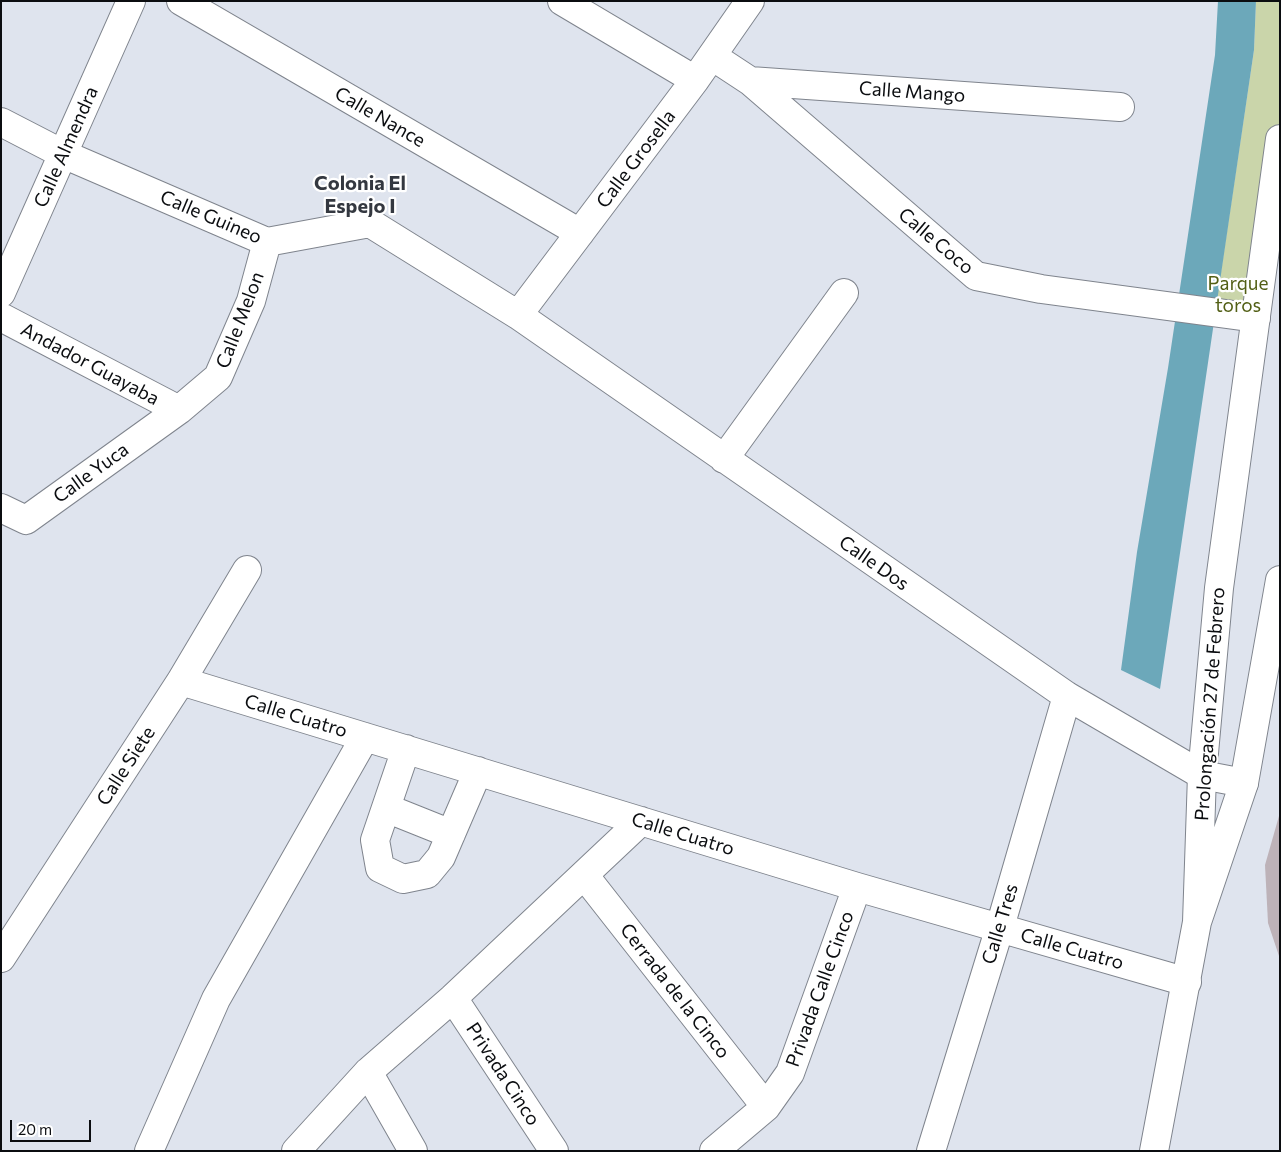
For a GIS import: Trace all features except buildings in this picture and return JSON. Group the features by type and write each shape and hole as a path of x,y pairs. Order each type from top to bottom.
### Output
{"street":[{"name":"Calle Almendra","path":"2,291 131,1"},
{"name":"Calle Nance","path":"181,1 580,233"},
{"path":"562,1 695,80"},
{"name":"Calle Grosella","path":"518,315 695,80 750,1"},
{"name":"Calle Mango","path":"712,56 750,81 1120,107"},
{"name":"Calle Coco","path":"750,81 976,276 1041,289 1256,318"},
{"name":"Calle Guineo","path":"1,122 63,154 267,242 370,223 518,315"},
{"name":"Prolongación 27 de Febrero","path":"1198,922 1202,775 1219,588 1280,139"},
{"name":"Calle Melon","path":"179,410 218,377 251,302 267,242"},
{"path":"724,459 844,292"},
{"name":"Calle Dos","path":"518,315 1066,696 1202,775 1244,783"},
{"name":"Andador Guayaba","path":"1,317 179,410"},
{"name":"Calle Yuca","path":"1,508 26,520 179,410"},
{"name":"Calle Siete","path":"1,958 182,681 247,570"},
{"name":"Prolongación 27 de Febrero","path":"1198,922 1244,783 1280,580"},
{"name":"Calle Cuatro","path":"182,681 857,887 1187,982"},
{"name":"Calle Tres","path":"931,1151 1000,927 1066,696"},
{"path":"149,1151 216,999 365,737"},
{"path":"406,749 374,840 380,868 403,879 427,874 441,857 478,771"},
{"path":"386,808 451,834"},
{"path":"296,1151 368,1072 453,998 641,821"},
{"name":"Cerrada de la Cinco","path":"584,875 766,1107"},
{"name":"Privada Calle Cinco","path":"714,1151 766,1107 790,1073 857,887"},
{"path":"1154,1151 1198,922"},
{"name":"Privada Cinco","path":"453,998 554,1151"},
{"path":"368,1072 413,1151"}],"green space":[{"name":"Parque toros","path":"1256,1 1280,1 1280,139 1256,318 1215,312 1254,50"}],"water":[{"path":"1218,1 1256,1 1254,50 1160,689 1121,670 1137,552 1168,368 1215,55"}],"district":[{"name":"Colonia El Espejo I","path":"360,194"}]}
